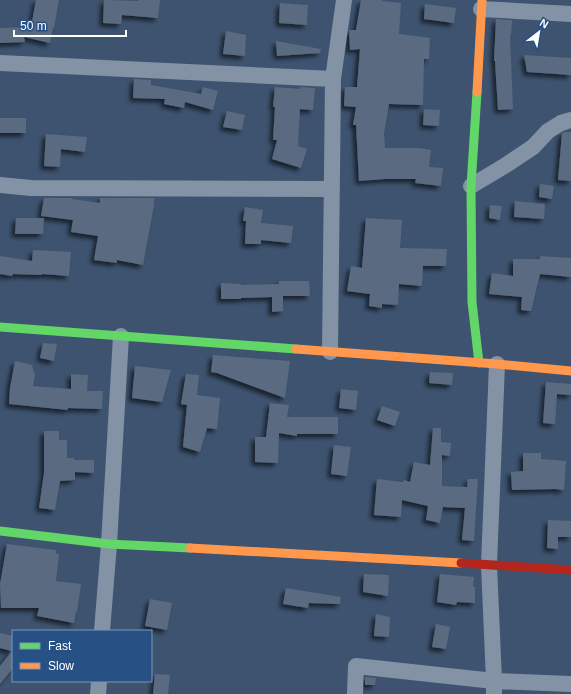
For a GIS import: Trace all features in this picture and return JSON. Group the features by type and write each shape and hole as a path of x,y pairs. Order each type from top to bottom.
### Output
{"street":[{"path":"330,352 333,79 344,0"},
{"path":"479,363 472,302 471,186 482,4 571,14"},
{"path":"0,63 333,79"},
{"path":"471,186 533,147 548,131 561,123 571,120"},
{"path":"0,185 38,188 332,189"},
{"path":"0,327 497,364 571,371"},
{"path":"102,630 109,544 121,336"},
{"path":"494,688 489,565 497,364"},
{"path":"0,531 109,544 571,570"},
{"path":"355,694 356,666 494,688 571,684"},
{"path":"98,694 99,682"}],"building":[{"path":"36,0 59,0 50,43 24,37 25,42 0,43 0,28 31,27"},
{"path":"104,0 160,0 158,18 122,15 121,24 103,23"},
{"path":"361,0 382,0 401,3 399,34 430,38 429,59 424,59 423,105 389,104 384,133 385,148 419,148 431,150 429,167 443,168 441,186 415,183 416,179 359,181 356,125 353,125 356,107 344,106 345,87 357,87 360,49 350,50 349,30 356,30"},
{"path":"280,3 308,5 307,25 279,23"},
{"path":"425,4 456,8 454,23 424,19"},
{"path":"496,19 512,20 510,36 513,109 498,110 494,61"},
{"path":"226,31 246,35 245,56 223,54"},
{"path":"276,41 321,49 320,53 277,56"},
{"path":"524,55 571,58 571,75 527,72"},
{"path":"134,79 151,80 151,85 201,94 203,87 218,91 213,110 185,102 184,108 164,104 165,99 133,98"},
{"path":"275,87 300,89 300,87 315,88 313,110 300,109 298,146 307,149 301,168 272,159 277,140 273,140 275,107 273,107"},
{"path":"424,109 440,110 439,126 423,125"},
{"path":"227,111 245,115 242,130 223,127"},
{"path":"0,118 26,118 26,133 0,133"},
{"path":"571,132 571,181 558,180 562,133"},
{"path":"46,134 87,137 85,152 61,149 60,167 44,166"},
{"path":"540,184 554,186 552,199 539,197"},
{"path":"44,198 72,198 100,203 100,198 154,198 143,265 117,260 117,263 94,260 98,236 71,232 73,220 41,216"},
{"path":"515,201 545,204 544,219 514,217"},
{"path":"490,205 502,206 500,220 489,218"},
{"path":"245,207 263,210 261,223 293,226 291,243 261,240 261,244 245,244 246,221 243,221"},
{"path":"16,218 44,218 43,234 15,234"},
{"path":"366,218 402,220 400,248 447,249 446,266 423,266 422,286 399,284 398,305 382,304 382,308 369,306 370,294 347,291 351,266 362,268"},
{"path":"33,250 71,252 69,276 13,274 12,276 0,274 0,256 32,261"},
{"path":"540,256 571,258 571,277 540,274 531,311 521,310 522,297 489,294 492,273 513,276 513,259 540,259"},
{"path":"279,281 309,281 310,296 283,296 283,311 272,312 272,297 221,299 221,283 241,285 279,284"},
{"path":"43,343 57,344 54,361 40,358"},
{"path":"213,355 290,361 285,398 211,372"},
{"path":"15,361 32,365 35,375 33,386 71,389 71,374 88,375 87,391 103,391 102,409 68,408 68,410 9,404 10,388"},
{"path":"135,366 171,370 162,402 132,398"},
{"path":"430,372 453,373 452,385 429,383"},
{"path":"186,374 199,375 197,395 220,398 217,429 207,428 200,452 183,447 187,405 181,404"},
{"path":"546,382 571,384 571,395 557,394 555,424 543,423"},
{"path":"341,389 358,391 356,410 339,408"},
{"path":"270,403 289,405 287,417 338,417 338,434 297,434 297,436 279,433 278,463 255,462 255,437 266,437"},
{"path":"382,406 400,412 395,426 377,420"},
{"path":"433,428 441,428 441,442 451,443 450,456 442,455 442,486 467,487 468,479 478,479 474,541 462,540 465,508 443,507 440,523 426,520 428,506 402,500 401,517 374,515 377,479 403,482 404,480 410,482 414,462 430,465"},
{"path":"44,431 59,431 59,440 67,440 67,458 74,458 74,460 94,460 94,473 75,472 75,480 60,481 55,510 39,508 44,473"},
{"path":"334,445 351,447 347,476 331,474"},
{"path":"523,453 541,453 541,459 566,461 564,490 512,490 511,472 523,471"},
{"path":"548,520 571,521 571,537 558,537 558,549 547,548"},
{"path":"7,544 56,550 56,554 59,554 56,581 81,584 74,623 37,616 39,608 1,608 0,584"},
{"path":"364,574 389,575 388,596 363,592"},
{"path":"440,574 474,577 473,587 475,587 475,603 457,602 456,605 437,602"},
{"path":"286,588 341,597 340,604 309,603 308,608 283,604"},
{"path":"150,599 172,603 167,630 145,626"},
{"path":"376,614 390,617 389,637 374,636"},
{"path":"436,624 450,627 446,649 432,647"},
{"path":"0,633 12,636 12,651 0,648"},
{"path":"12,651 12,669 0,684 0,666"},
{"path":"155,674 170,675 168,694 153,694"},
{"path":"365,677 376,678 375,685 365,685"}],"traffic: fast":[{"path":"477,92 471,186 472,302 479,363"},
{"path":"0,327 296,349"},
{"path":"0,531 109,544 190,548"}],"traffic: slow":[{"path":"477,92 482,0"},
{"path":"296,349 571,371"},
{"path":"190,548 461,563"}],"traffic: jam":[{"path":"461,563 571,570"}]}
